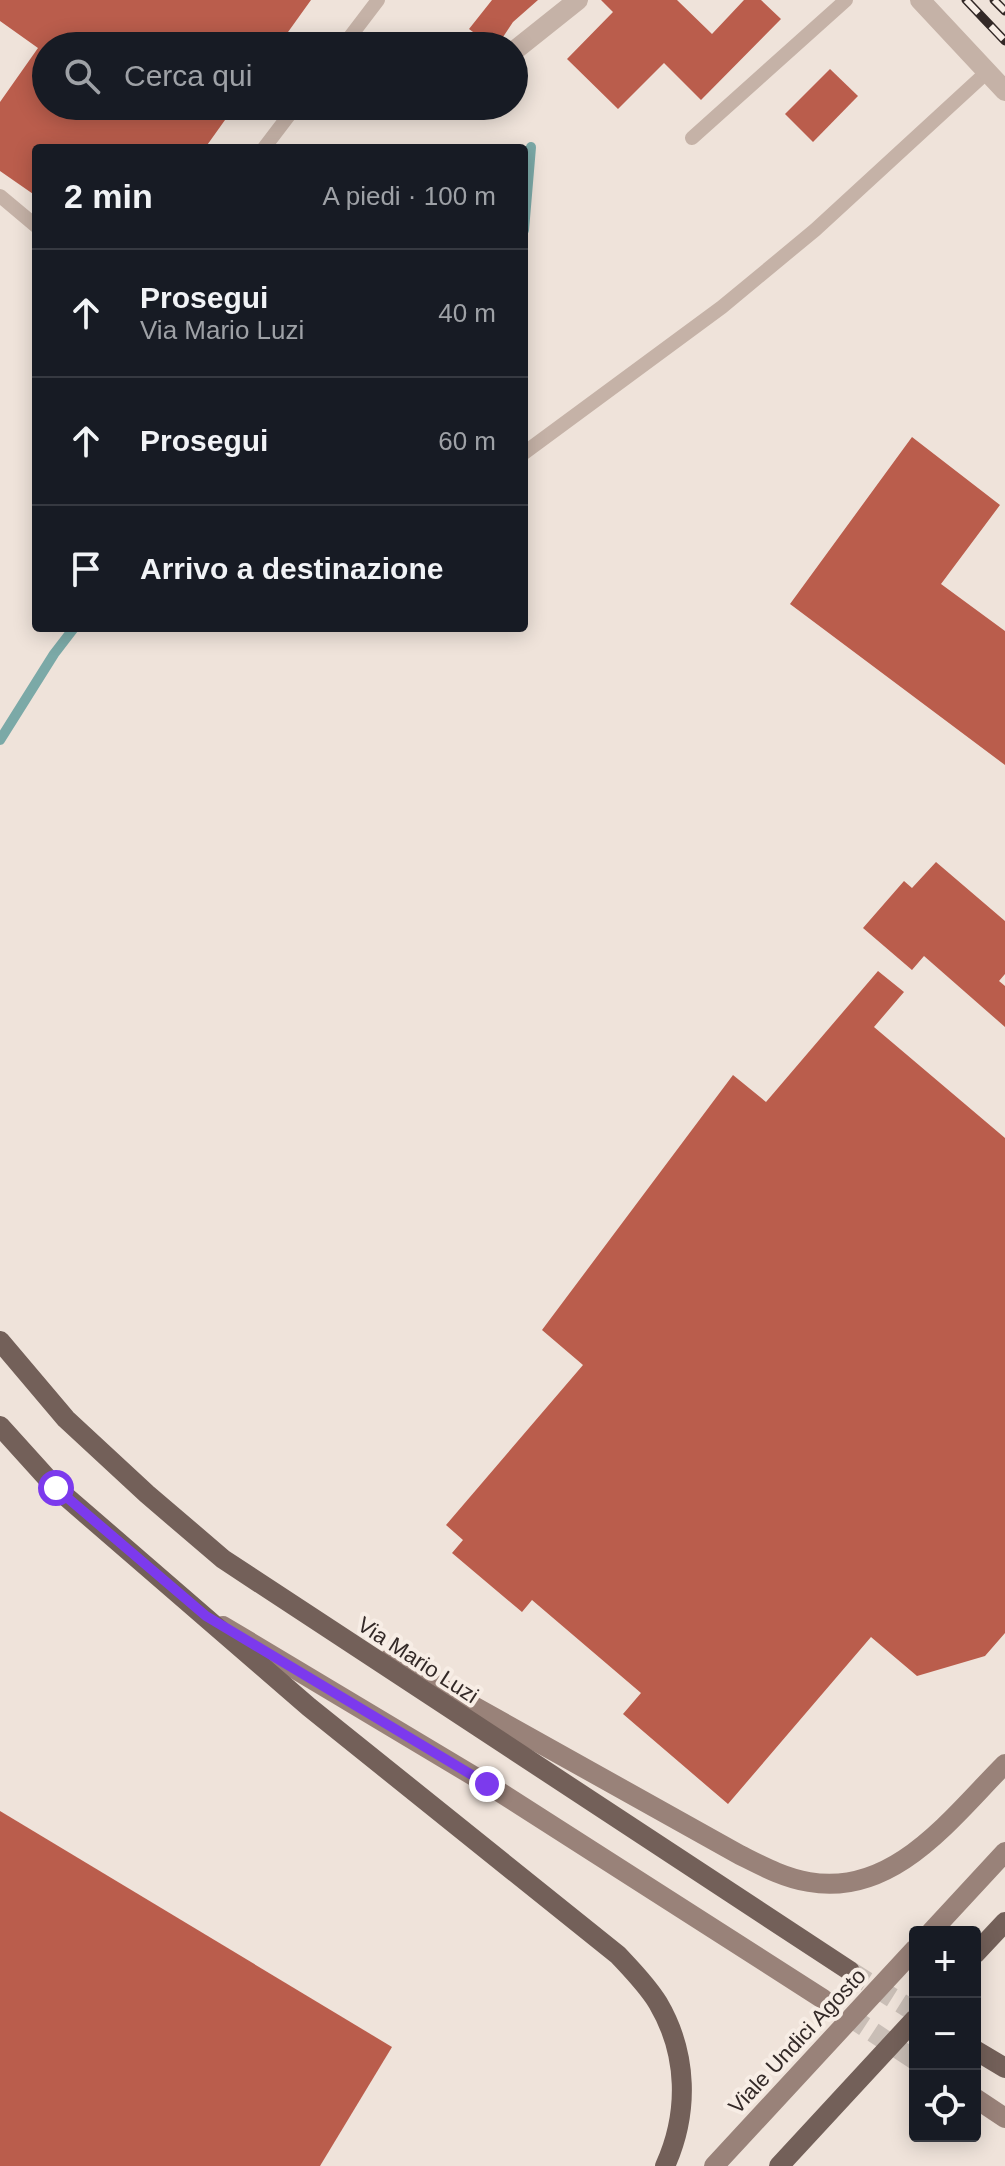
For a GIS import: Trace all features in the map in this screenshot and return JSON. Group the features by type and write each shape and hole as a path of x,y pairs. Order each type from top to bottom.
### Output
{"main road":[{"name":"Via Mario Luzi","path":"0,1341 66,1419 223,1559 850,1971"},
{"path":"0,1426 56,1488 309,1707 618,1955 658,2004 678,2049 683,2094 681,2113 665,2166"},
{"path":"270,1591 740,1855 786,1876 808,1882 855,1883 886,1871 924,1844 1005,1764"},
{"path":"206,1616 487,1784 823,1999"},
{"path":"937,1926 1005,1852"},
{"path":"981,1948 1005,1922"},
{"name":"Viale Undici Agosto","path":"714,2166 909,1955"},
{"path":"779,2166 909,2025"},
{"path":"981,2054 1005,2068"},
{"path":"981,2102 1005,2118"}],"street":[{"path":"528,40 578,0"},
{"path":"920,0 1005,91"}],"lane":[{"path":"354,32 378,0"},
{"path":"692,138 846,0"},
{"path":"528,450 722,307 804,240 987,72"},
{"path":"267,144 285,120"},
{"path":"0,196 32,223"}],"building":[{"path":"0,0 311,0 288,32 32,32 32,44 0,21"},
{"path":"492,0 538,0 506,32 473,32 469,29"},
{"path":"601,0 677,0 712,34 744,0 761,0 781,19 701,100 664,63 618,109 567,59 613,12"},
{"path":"32,57 32,120 225,120 208,144 32,144 32,193 0,171 0,102"},
{"path":"830,69 858,96 813,142 785,114"},
{"path":"912,437 1000,505 941,584 1005,631 1005,765 790,604"},
{"path":"936,862 1005,921 1005,974 999,981 1005,986 1005,1027 924,956 912,970 863,928 904,881 912,888"},
{"path":"878,971 904,992 874,1027 1005,1138 1005,1633 985,1656 917,1676 871,1637 728,1804 623,1714 641,1693 532,1600 522,1612 452,1553 463,1540 446,1525 583,1365 542,1330 733,1075 766,1102"},
{"path":"0,1811 392,2047 320,2166 0,2166"}],"waterway":[{"path":"528,183 531,147"},
{"path":"0,740 71,632"}],"tunnel":[{"path":"850,1971 909,2008"},
{"path":"823,1999 909,2056"}],"railway":[{"path":"966,0 1005,41"},
{"path":"994,0 1005,11"}],"route":[{"path":"56,1488 206,1616 487,1784"}]}
